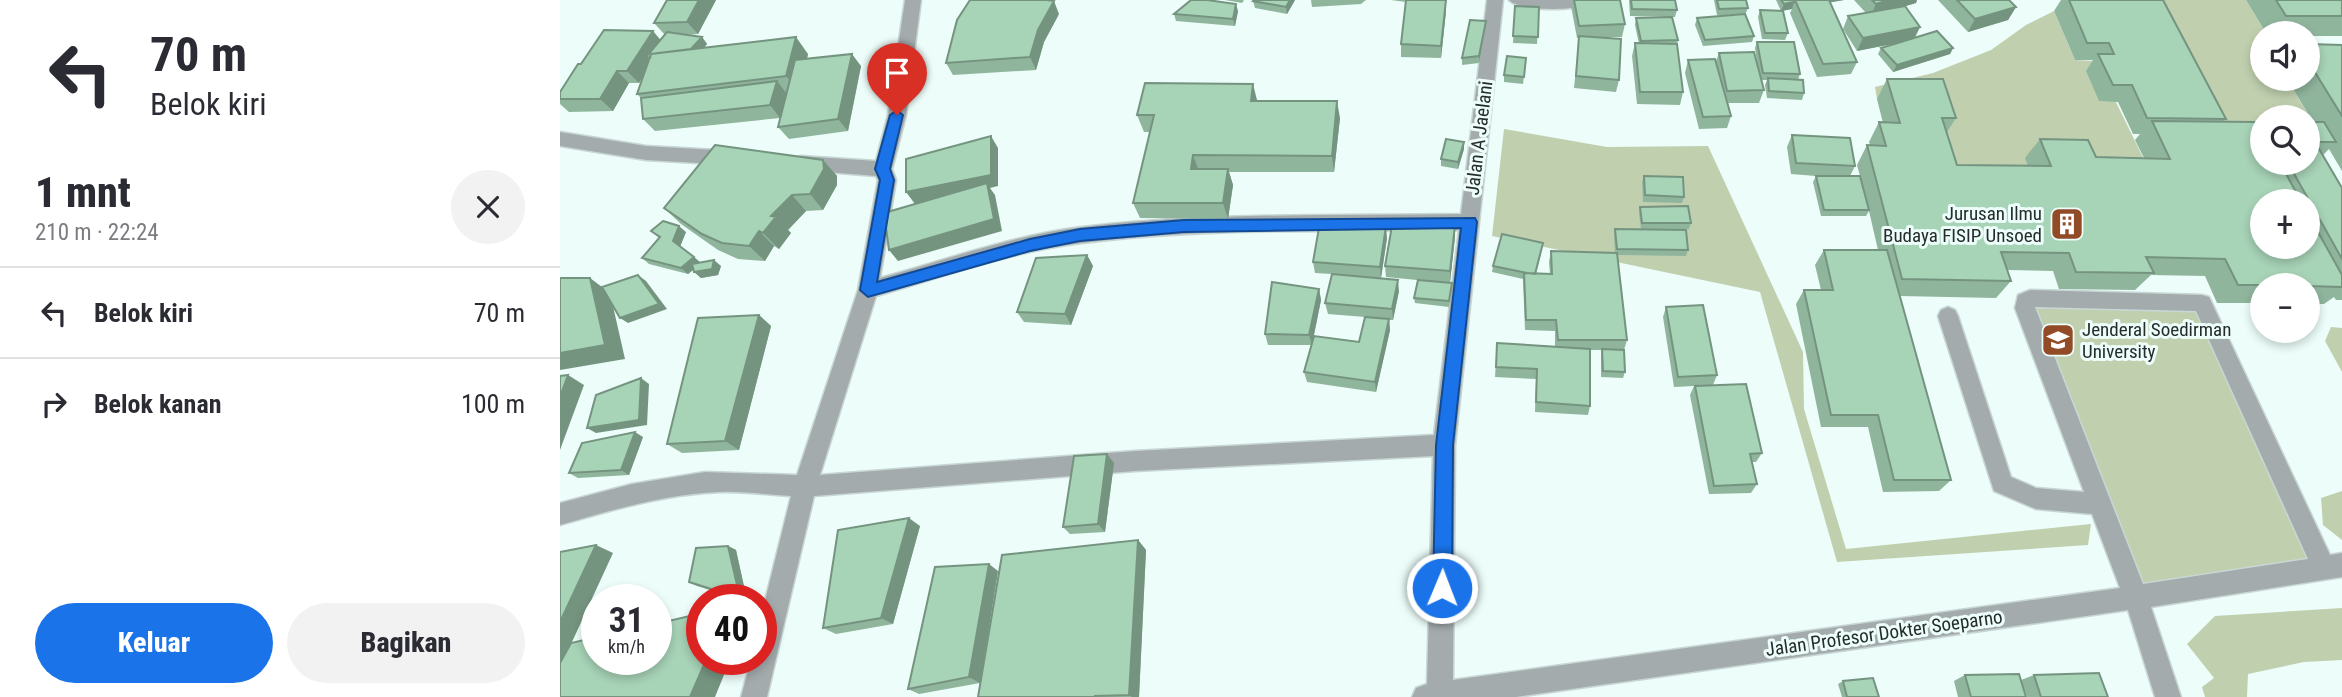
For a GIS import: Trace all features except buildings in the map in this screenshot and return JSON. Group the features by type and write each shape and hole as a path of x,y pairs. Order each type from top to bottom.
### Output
{"street":[{"path":"754,697 805,487 868,290 887,180 883,169 897,115 913,0"},
{"name":"Jalan A Jaelani","path":"1432,696 1444,445 1495,0"},
{"path":"1517,0 1555,4 1587,0"},
{"path":"560,139 646,153 750,159"},
{"path":"776,161 883,169"},
{"path":"868,290 1030,245 1080,235 1184,226 1469,222"},
{"path":"2168,697 2136,597 2098,503 2025,308 2025,301 2196,301 2207,309 2333,566"},
{"path":"1948,316 2002,484 2014,494 2028,498 2098,503"},
{"path":"560,514 607,500 707,482 805,487 1059,464 1228,453 1444,445"},
{"name":"Jalan Profesor Dokter Soeparno","path":"1432,696 2136,597 2333,566"}],"green space":[{"path":"2153,0 2246,0 2259,21 2250,21 2250,91 2294,91 2302,105 2250,105 2250,126 2221,124"},
{"path":"2054,11 2075,60 2096,61 2153,178 2036,185 1945,184 1877,99 1875,87 1933,73 1991,50 2026,25"},
{"path":"1504,129 1607,147 1708,146 1803,352 1804,409 1846,549 2091,524 2088,545 1837,562 1760,292 1492,236"},
{"path":"2026,300 2199,304 2324,568 2136,597"},
{"path":"2331,327 2342,328 2342,372 2325,341"},
{"path":"2342,491 2342,540 2323,525 2321,498"},
{"path":"2342,608 2342,660 2304,662 2248,674 2247,697 2205,697 2202,687 2214,678 2187,644 2215,616"}],"place":[{"name":"Jurusan Ilmu Budaya FISIP Unsoed","path":"2067,224"},
{"name":"Jenderal Soedirman University","path":"2058,340"}],"route":[{"path":"897,115 883,169 887,180 868,290 1030,245 1080,235 1184,226 1469,222 1444,445 1442,588"}]}
